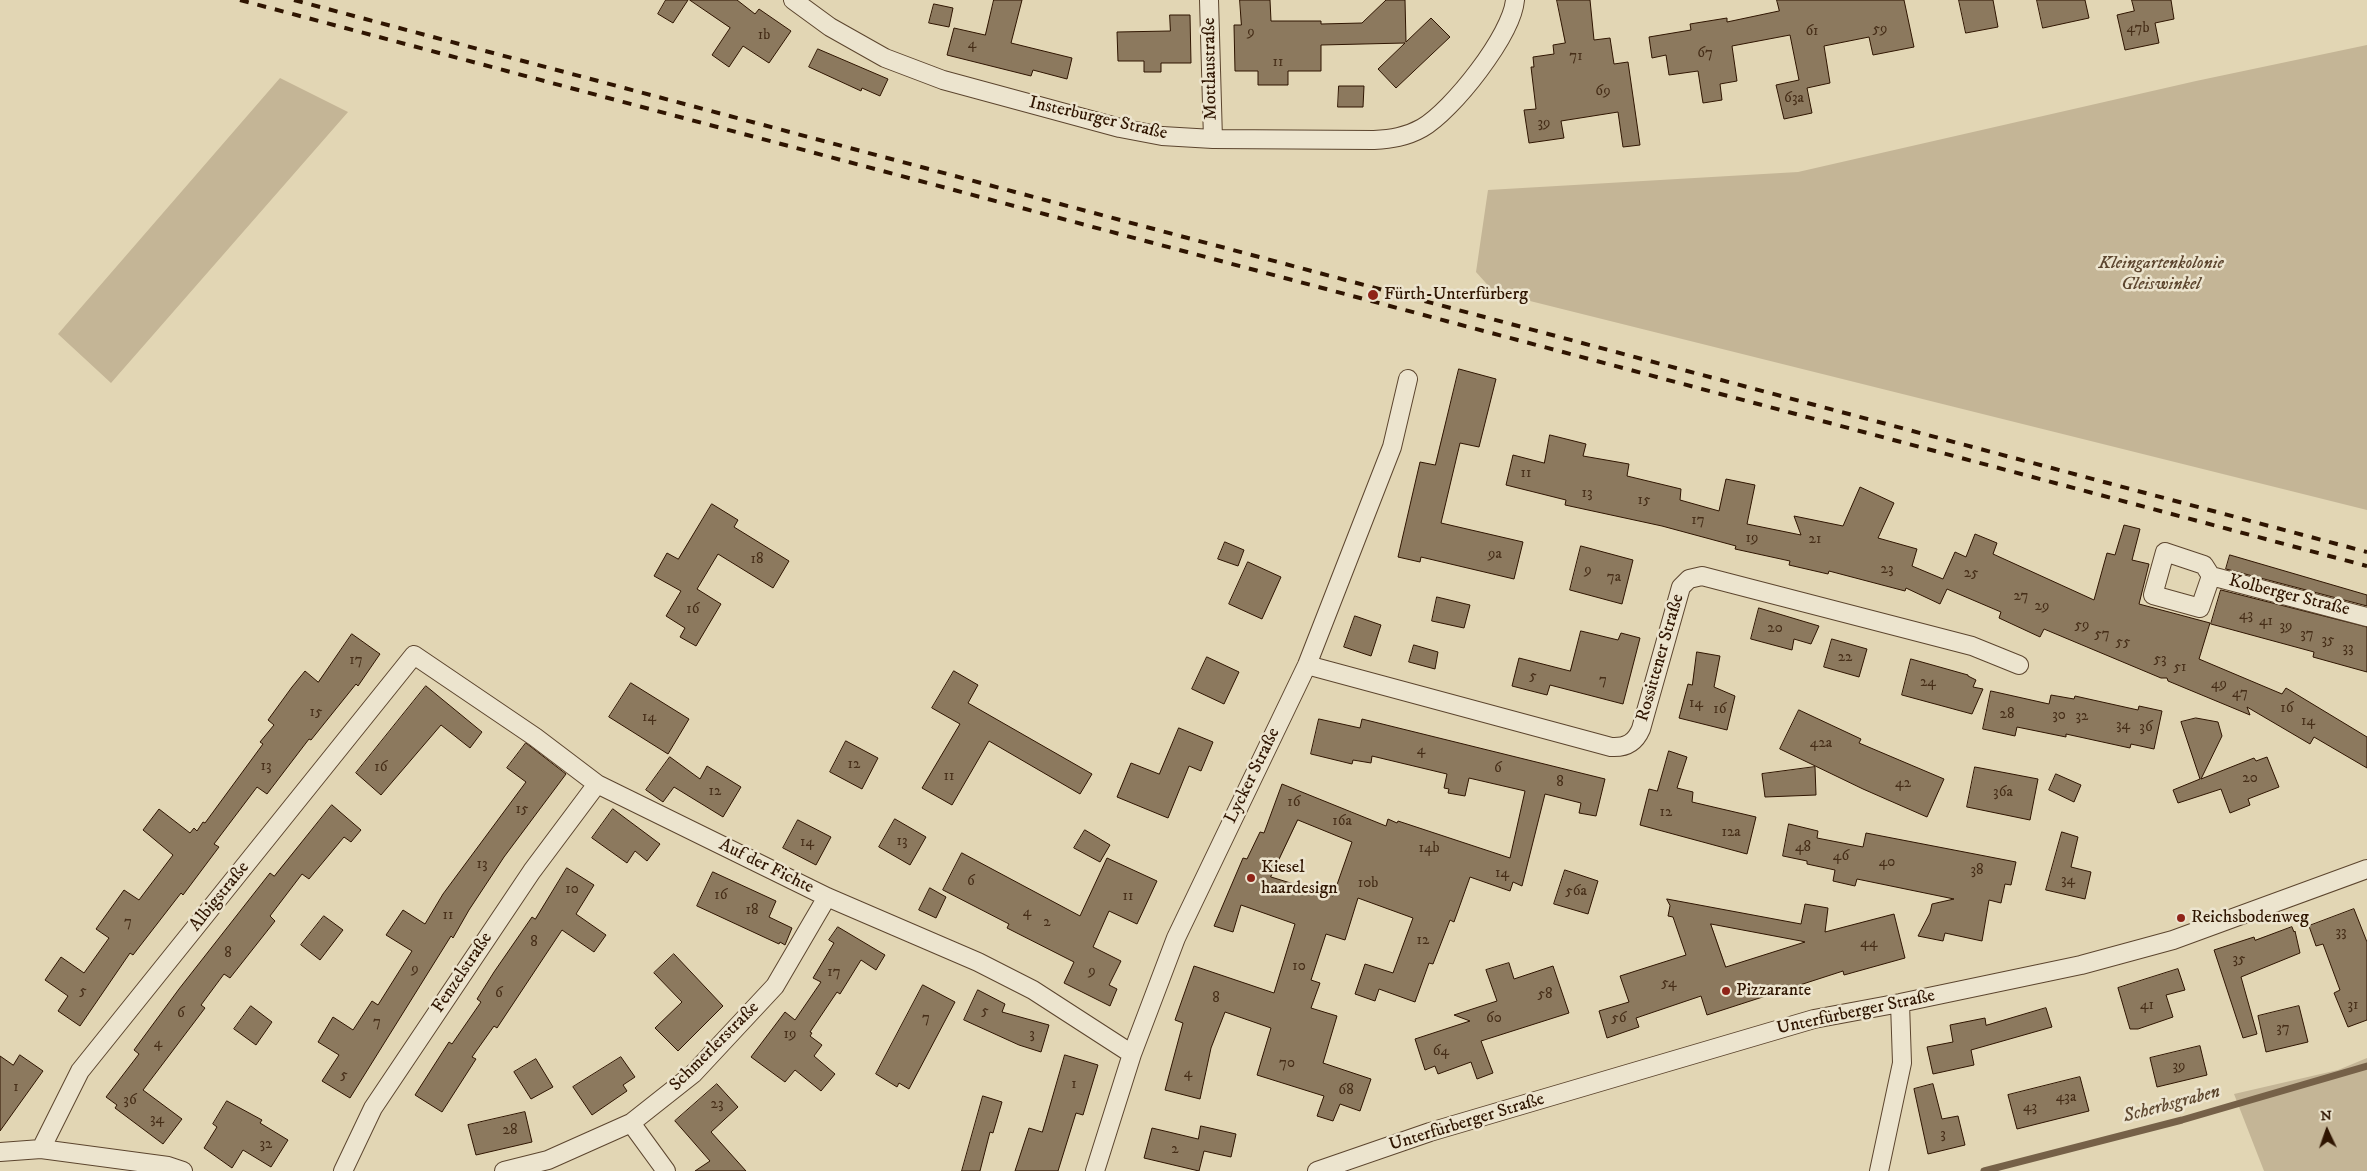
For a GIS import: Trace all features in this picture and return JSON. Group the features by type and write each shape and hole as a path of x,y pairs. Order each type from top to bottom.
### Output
{"street":[{"name":"Insterburger Straße","path":"792,0 830,27 885,58 943,80 1120,128 1162,136 1213,139 1374,140 1408,135 1434,120 1453,102 1502,36 1515,0"},
{"name":"Mottlaustraße","path":"1209,0 1213,139"},
{"name":"Lycker Straße","path":"1095,1171 1132,1054 1176,938 1307,665 1392,447 1408,380"},
{"name":"Rossittener Straße","path":"1307,665 1611,747 1624,746 1635,740 1641,729 1681,587 1689,579 1702,576 1972,646 2019,665"},
{"name":"Kolberger Straße","path":"2211,576 2367,617"},
{"name":"Auf der Fichte","path":"414,655 535,737 597,784 826,897 978,962 1033,990 1132,1054"},
{"name":"Albigstraße","path":"41,1150 80,1072 414,655"},
{"name":"Fenzelstraße","path":"343,1171 373,1108 532,871 597,784"},
{"name":"Unterfürberger Straße","path":"1317,1171 1430,1132 1814,1018 1900,1003 2081,965 2173,940 2367,869"},
{"name":"Schmerlerstraße","path":"504,1171 548,1160 630,1123 693,1074 775,986 826,897"},
{"path":"1879,1171 1902,1063 1900,1003"},
{"path":"630,1123 666,1171"},
{"path":"0,1152 41,1150 168,1166 183,1171"}],"green space":[{"name":"Kleingartenkolonie Gleiswinkel","path":"2367,45 2367,510 1494,292 1476,272 1488,190 1798,172 2196,81"},
{"path":"280,78 348,112 111,383 58,334"},
{"path":"2367,1058 2367,1171 2264,1171 2234,1094 2338,1070"}],"building":[{"path":"666,0 688,0 673,23 658,14"},
{"path":"690,0 737,0 755,14 759,9 791,31 769,63 743,46 729,67 712,55 730,28"},
{"path":"994,0 1022,0 1011,43 1072,58 1067,79 1033,70 1031,76 947,55 954,28 985,35"},
{"path":"1240,0 1270,0 1271,21 1321,21 1321,24 1362,23 1386,0 1405,0 1406,42 1431,18 1450,37 1396,88 1378,69 1405,43 1321,45 1321,71 1288,71 1288,85 1258,85 1258,71 1235,71 1234,25 1241,25"},
{"path":"1557,0 1590,0 1594,40 1610,38 1614,64 1628,62 1640,145 1623,147 1618,112 1561,121 1564,138 1529,143 1524,110 1536,109 1531,67 1534,67 1533,57 1554,54 1553,45 1565,43"},
{"path":"1777,0 1904,0 1914,47 1873,55 1869,37 1824,46 1830,83 1807,88 1812,113 1784,119 1776,85 1799,80 1790,35 1732,46 1737,81 1720,84 1722,100 1703,103 1698,71 1669,75 1666,55 1652,58 1649,37 1691,30 1690,24 1727,18 1727,22 1779,11"},
{"path":"1959,0 1993,0 1998,27 1966,33"},
{"path":"2037,0 2085,0 2089,18 2043,28"},
{"path":"2132,0 2171,0 2174,19 2155,23 2159,43 2125,50 2117,15 2134,11"},
{"path":"934,4 953,8 949,27 929,23"},
{"path":"1170,15 1190,15 1191,63 1161,63 1161,72 1144,72 1144,61 1118,61 1117,32 1170,31"},
{"path":"818,49 888,79 880,96 862,88 861,91 809,67"},
{"path":"1339,86 1364,86 1363,107 1338,107"},
{"path":"1459,369 1496,379 1479,447 1460,443 1441,523 1523,542 1514,579 1421,557 1420,562 1398,557 1420,462 1435,465"},
{"path":"1550,435 1586,444 1583,456 1629,464 1627,476 1681,489 1680,500 1719,511 1726,479 1755,485 1747,524 1801,535 1794,516 1843,526 1860,487 1894,503 1878,538 1917,549 1912,566 1943,579 1955,552 1966,557 1975,534 1997,543 1993,554 2094,600 2107,553 2115,555 2124,525 2140,529 2132,560 2149,564 2139,604 2210,623 2199,659 2282,694 2286,688 2367,737 2367,768 2314,737 2310,744 2247,707 2250,715 2168,681 2167,678 2161,678 2044,629 2040,637 1999,618 2001,612 1947,589 1940,604 1906,588 1905,591 1829,571 1828,574 1789,565 1790,561 1735,549 1736,546 1662,526 1565,505 1566,500 1506,485 1513,455 1544,463"},
{"path":"712,504 738,520 734,527 789,561 773,588 718,554 697,589 721,604 696,646 680,637 685,628 666,616 681,591 654,576 667,553 678,559"},
{"path":"1225,542 1244,550 1238,566 1218,559"},
{"path":"1581,546 1633,560 1622,604 1570,590"},
{"path":"2230,555 2367,595 2367,606 2226,569"},
{"path":"1248,562 1281,577 1262,619 1229,604"},
{"path":"2221,590 2367,627 2367,672 2313,657 2314,652 2211,624"},
{"path":"1437,597 1470,605 1464,628 1432,621"},
{"path":"1759,608 1819,626 1811,644 1794,639 1792,650 1751,639"},
{"path":"1355,616 1381,625 1371,656 1344,647"},
{"path":"1581,631 1618,640 1621,633 1640,638 1623,704 1550,685 1547,695 1512,686 1519,658 1570,671"},
{"path":"352,634 380,654 358,686 356,684 311,740 309,739 267,794 257,787 214,844 219,847 183,895 181,893 133,955 130,953 80,1026 58,1011 68,996 45,980 61,957 84,973 109,938 96,929 124,890 139,900 173,855 143,830 159,809 190,833 194,828 197,831 203,822 205,823 263,744 260,742 274,725 268,720 292,687 305,671 318,682"},
{"path":"1832,639 1867,649 1859,677 1824,667"},
{"path":"1414,645 1438,652 1435,669 1409,662"},
{"path":"1697,652 1720,656 1714,687 1735,696 1727,730 1679,718 1688,684 1692,685"},
{"path":"1207,657 1239,672 1224,704 1192,689"},
{"path":"1911,659 1968,675 1976,680 1973,687 1983,689 1972,714 1902,695"},
{"path":"954,671 978,685 968,703 1092,774 1080,794 989,741 952,805 922,788 960,724 932,708"},
{"path":"631,683 689,719 668,754 609,717"},
{"path":"426,686 482,732 470,748 441,725 381,795 356,773"},
{"path":"1991,691 2049,704 2051,695 2074,699 2075,696 2138,710 2139,706 2162,711 2154,749 2131,744 2130,748 2066,734 2066,737 2017,727 2015,736 1983,729"},
{"path":"1799,710 1861,739 1859,743 1944,779 1927,817 1780,749"},
{"path":"2196,718 2218,722 2222,736 2201,779 2254,758 2256,761 2267,757 2279,787 2248,799 2250,805 2230,813 2221,789 2178,803 2173,790 2200,779 2181,722"},
{"path":"1319,719 1360,728 1362,719 1605,779 1596,816 1579,813 1581,803 1545,794 1522,886 1513,882 1510,891 1470,877 1454,922 1450,920 1433,964 1429,963 1415,1002 1379,989 1375,1001 1355,994 1365,964 1393,973 1413,918 1358,898 1345,940 1326,934 1311,980 1320,983 1311,1008 1337,1016 1323,1063 1371,1079 1360,1111 1340,1104 1333,1121 1317,1116 1324,1096 1257,1075 1271,1028 1225,1012 1211,1048 1200,1099 1165,1090 1183,1023 1175,1020 1194,966 1274,993 1295,924 1241,905 1233,932 1214,926 1243,858 1247,859 1260,832 1264,833 1282,784 1386,826 1388,819 1397,823 1398,821 1510,858 1525,791 1469,778 1465,796 1448,793 1449,789 1444,788 1447,774 1372,756 1371,763 1353,760 1352,764 1311,754","holes":["1298,820 1352,842 1333,896 1271,877"]},
{"path":"1179,728 1213,742 1201,771 1189,766 1168,818 1117,797 1131,763 1159,774"},
{"path":"846,741 878,758 862,789 830,772"},
{"path":"526,743 566,774 504,857 453,938 451,936 350,1098 322,1081 339,1055 318,1042 333,1017 353,1030 372,1001 378,1005 412,951 386,935 403,910 425,924 443,894 526,782 507,768"},
{"path":"1669,751 1687,757 1677,788 1693,792 1692,802 1756,817 1747,854 1640,825 1649,789 1657,791"},
{"path":"670,757 700,779 707,766 741,787 723,817 674,787 663,802 646,790"},
{"path":"1815,767 1816,795 1765,797 1762,774"},
{"path":"1975,767 2038,779 2030,820 1967,807"},
{"path":"2056,774 2081,785 2074,802 2049,790"},
{"path":"332,805 361,830 351,842 344,837 309,879 302,874 270,916 275,921 230,978 224,974 201,1005 205,1008 143,1090 182,1119 163,1144 115,1108 117,1105 106,1097 139,1054 134,1050 179,989 270,873 274,876"},
{"path":"613,809 660,844 647,861 635,851 627,863 592,838"},
{"path":"895,819 926,837 910,865 879,847"},
{"path":"798,820 831,837 816,865 783,848"},
{"path":"1789,824 1818,831 1817,838 1863,847 1866,833 2016,862 2011,885 2005,884 2001,903 1989,900 1982,941 1945,933 1943,941 1918,936 1930,913 1932,904 1954,899 1857,879 1855,886 1833,881 1835,870 1783,856"},
{"path":"1085,830 1110,845 1100,862 1074,848"},
{"path":"2062,832 2078,837 2071,867 2091,872 2085,899 2046,890"},
{"path":"962,853 1080,916 1107,858 1157,881 1137,924 1109,911 1093,947 1121,961 1109,985 1117,989 1110,1006 1064,983 1074,962 1007,928 1009,924 943,890"},
{"path":"567,868 594,885 576,914 606,935 594,952 562,930 497,1028 494,1026 472,1057 476,1059 442,1112 415,1095 449,1042 452,1044 481,1002 477,999 494,972 532,917 535,919"},
{"path":"1565,870 1598,881 1588,914 1554,904"},
{"path":"713,872 776,901 769,917 792,928 785,945 780,942 779,944 697,906"},
{"path":"930,888 946,897 936,918 919,910"},
{"path":"1667,899 1801,924 1805,904 1828,908 1825,932 1894,914 1905,958 1844,975 1843,971 1707,1015 1701,996 1636,1018 1639,1027 1607,1038 1599,1011 1629,1002 1620,976 1686,955 1673,917 1668,916 1670,906","holes":["1711,924 1805,942 1726,967"]},
{"path":"2354,909 2367,942 2367,1020 2348,1027 2334,993 2340,990 2323,944 2316,946 2309,926"},
{"path":"324,916 343,930 320,960 301,945"},
{"path":"838,927 885,955 876,970 861,960 840,994 837,992 810,1032 812,1033 810,1036 822,1045 814,1056 835,1074 821,1091 795,1070 785,1082 751,1057 785,1012 795,1020 821,982 813,978 834,943 829,940"},
{"path":"2292,927 2295,931 2300,953 2241,977 2257,1034 2243,1038 2214,950 2254,937 2255,940"},
{"path":"674,954 723,1006 678,1051 655,1028 682,1002 654,973"},
{"path":"1509,963 1514,979 1553,966 1569,1013 1481,1041 1493,1073 1477,1079 1471,1062 1438,1074 1435,1066 1425,1070 1415,1039 1470,1021 1454,1015 1497,1001 1486,970"},
{"path":"2178,969 2185,990 2166,995 2173,1017 2138,1029 2130,1029 2118,988"},
{"path":"923,985 955,1002 909,1089 899,1083 897,1087 876,1074"},
{"path":"978,990 1005,1004 1002,1012 1049,1025 1041,1052 1019,1045 964,1020"},
{"path":"251,1006 272,1022 256,1045 234,1029"},
{"path":"2299,1006 2308,1042 2266,1052 2258,1016"},
{"path":"2046,1008 2052,1027 1971,1050 1974,1065 1933,1074 1927,1047 1953,1042 1950,1025 1985,1018 1986,1025"},
{"path":"2200,1046 2207,1075 2157,1087 2150,1058"},
{"path":"20,1055 43,1071 0,1131 0,1056 13,1065"},
{"path":"1065,1055 1098,1065 1083,1115 1076,1113 1058,1171 1015,1171 1029,1128 1042,1132"},
{"path":"621,1057 635,1077 623,1085 627,1091 592,1115 573,1087"},
{"path":"536,1059 553,1087 531,1099 514,1072"},
{"path":"2080,1077 2089,1111 2017,1129 2008,1095"},
{"path":"717,1084 738,1107 711,1132 746,1171 695,1171 710,1161 675,1121"},
{"path":"1933,1084 1942,1119 1958,1116 1965,1145 1928,1154 1914,1089"},
{"path":"983,1096 1002,1102 993,1133 990,1132 980,1171 962,1171"},
{"path":"227,1101 262,1120 260,1123 288,1140 271,1167 243,1150 232,1168 204,1148 217,1127 213,1124"},
{"path":"525,1112 532,1142 476,1155 468,1125"},
{"path":"1201,1126 1236,1134 1231,1157 1204,1151 1199,1171 1144,1158 1152,1128 1198,1139"}],"waterway":[{"name":"Scherbsgraben","path":"1984,1171 2182,1120 2367,1066"}],"railway":[{"path":"240,0 2367,566"},
{"path":"294,0 2367,552"}],"place":[{"name":"Fürth-Unterfürberg","path":"1373,295"},
{"name":"Kiesel haardesign","path":"1251,878"},
{"name":"Reichsbodenweg","path":"2181,918"},
{"name":"Pizzarante","path":"1726,991"}]}
